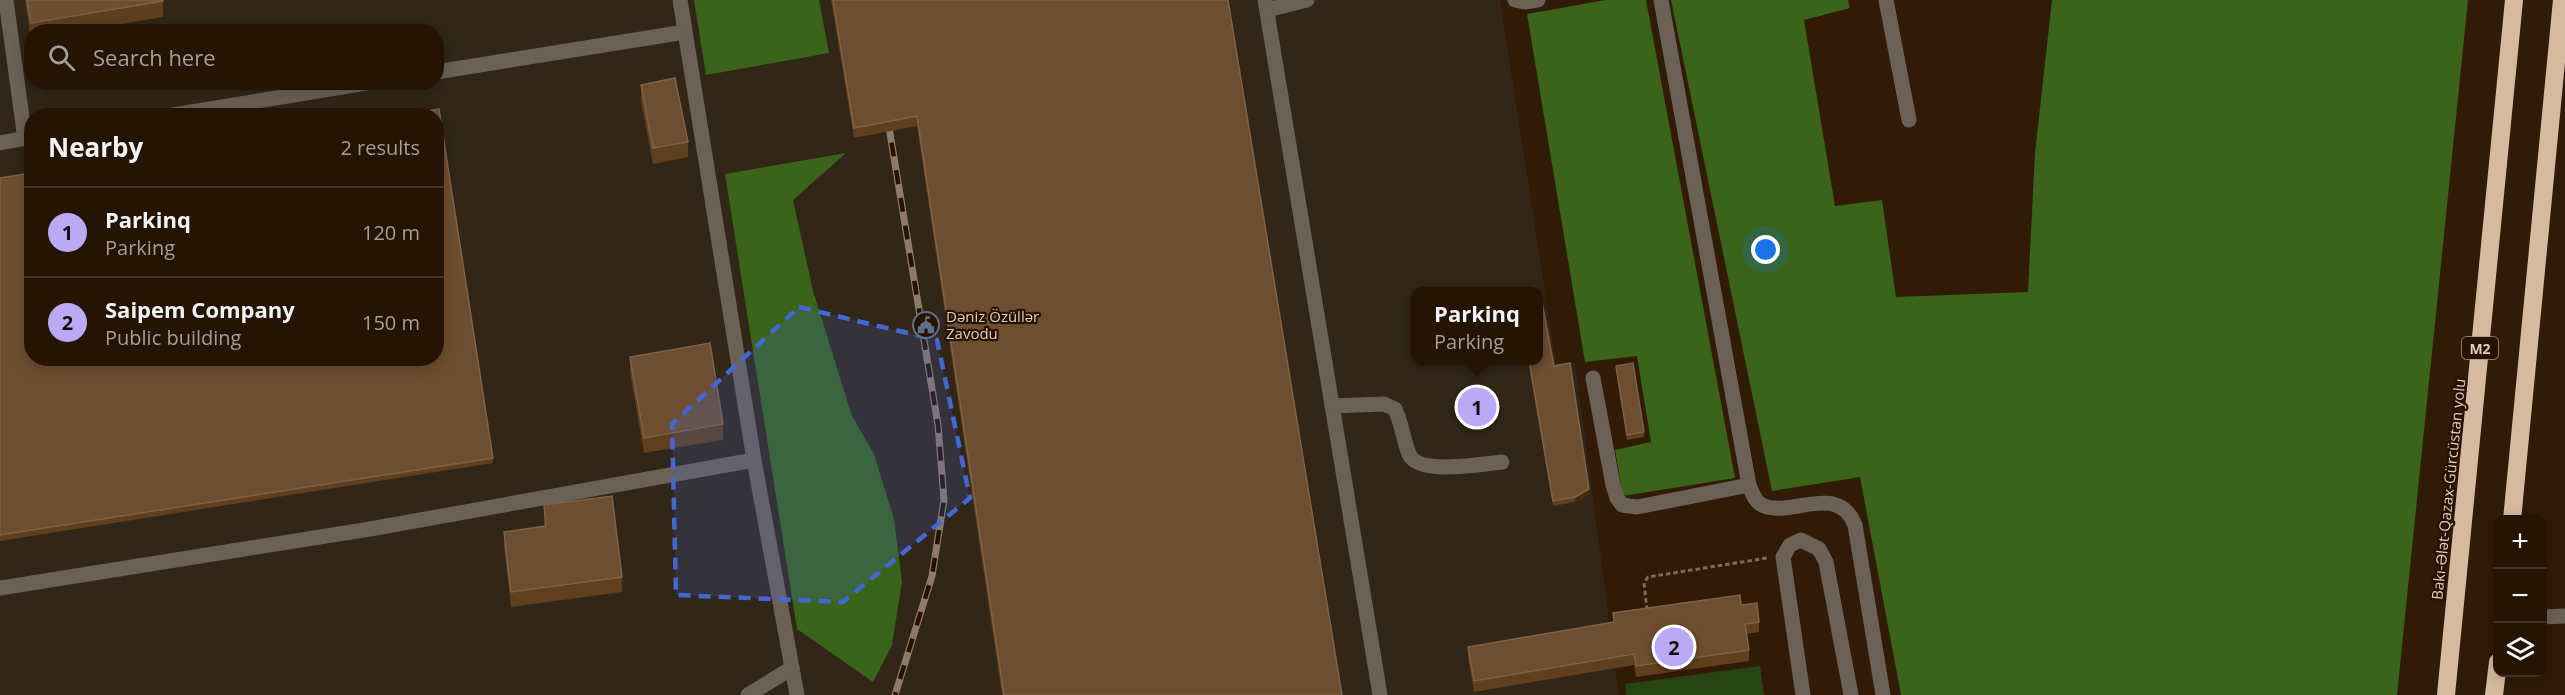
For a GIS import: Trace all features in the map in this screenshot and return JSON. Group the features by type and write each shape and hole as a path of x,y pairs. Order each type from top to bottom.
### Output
{"highway":[{"name":"Bakı-Ələt-Qazax-Gürcüstan yolu","path":"2446,695 2514,0"},
{"path":"2511,515 2559,92 2562,0"},
{"path":"2494,695 2496,677"}],"street":[{"path":"6,0 24,113"},
{"path":"680,0 754,460 797,695"},
{"path":"1307,0 1266,5 1380,695"},
{"path":"1515,0 1525,2 1538,0"},
{"path":"1661,0 1749,485 1755,499 1761,505 1773,507 1825,504 1843,507 1851,513 1855,525 1883,695"},
{"path":"1886,0 1910,120"},
{"path":"444,71 685,32"},
{"path":"215,108 324,90"},
{"path":"0,143 24,139"},
{"path":"1593,378 1615,491 1622,505 1637,507 1749,485"},
{"path":"1332,406 1384,404 1395,409 1402,424 1409,456 1416,462 1435,468 1502,462"},
{"path":"0,588 370,529 754,460"},
{"path":"1803,695 1784,556 1790,545 1801,540 1819,549 1826,562 1851,695"},
{"path":"2547,617 2565,616"},
{"path":"748,695 792,668"}],"path":[{"path":"1648,618 1644,583 1648,577 1784,556"}],"highlighted area":[{"path":"799,307 937,340 970,498 843,602 676,595 672,424"}],"shaded area":[{"name":"Dəniz Özüllər Zavodu","path":"0,0 1500,0 1556,363 1575,363 1619,695 0,695"}],"green space":[{"path":"694,0 819,0 829,53 706,75"},
{"path":"1606,0 1646,0 1735,478 1623,496 1615,450 1651,442 1637,356 1585,362 1527,14"},
{"path":"1671,0 1848,0 1850,8 1804,20 1835,206 1882,200 1896,297 2028,292 2035,153 2052,0 2468,0 2397,695 1901,695 1860,477 1772,491"},
{"path":"846,153 793,200 813,291 852,416 874,454 894,519 902,582 892,645 873,682 797,629 725,174"},
{"path":"1760,666 1764,695 1626,695 1625,684"}],"building":[{"path":"27,0 163,0 163,1 31,23"},
{"path":"833,0 1228,0 1342,695 1004,695 917,116 854,128"},
{"path":"675,78 688,142 653,148 641,85"},
{"path":"444,141 493,458 0,535 0,178 24,174 24,366 444,366"},
{"path":"1543,308 1554,366 1570,363 1589,489 1575,497 1553,501 1530,365 1543,365"},
{"path":"710,343 723,424 644,438 630,357"},
{"path":"1633,363 1644,432 1627,435 1616,366"},
{"path":"612,496 622,577 511,592 504,532 546,526 544,505"},
{"path":"1740,595 1741,605 1757,603 1759,622 1745,624 1749,650 1636,666 1634,654 1474,681 1468,647 1614,622 1613,613"}],"railway":[{"path":"887,115 938,425 944,500 932,576 895,695"}],"place":[{"name":"Dəniz Özüllər Zavodu","path":"926,325"},
{"name":"Parkinq","path":"1477,407"},
{"name":"Saipem Company","path":"1674,647"}]}
